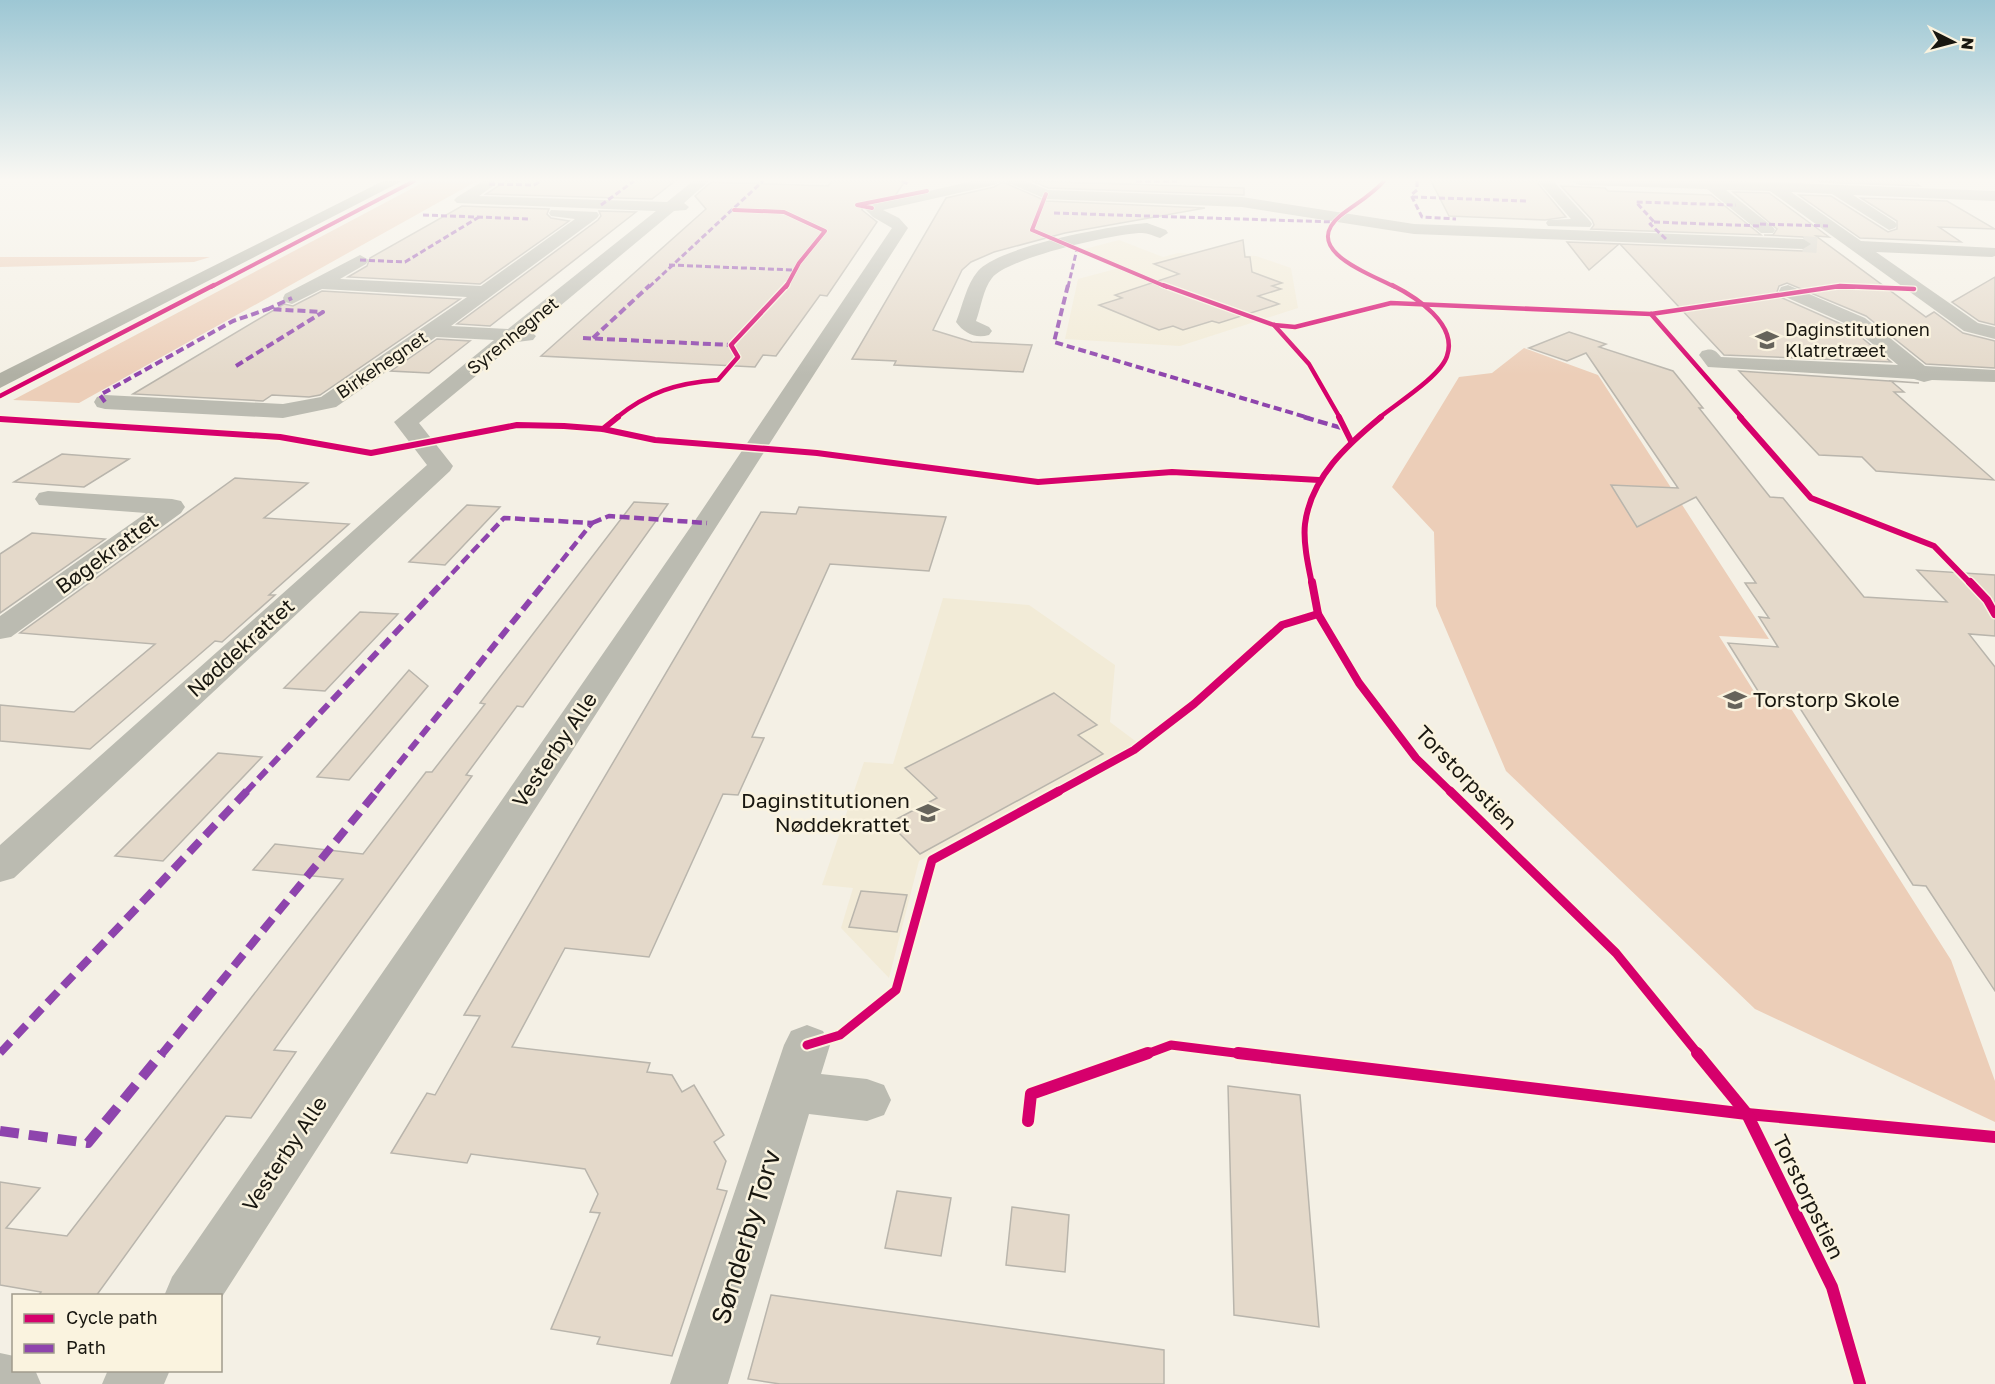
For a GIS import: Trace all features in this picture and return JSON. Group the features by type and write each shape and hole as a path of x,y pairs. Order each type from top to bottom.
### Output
{"main road":[{"path":"0,381 267,246"}],"street":[{"name":"Birkehegnet","path":"105,402 283,411 328,402 432,331 549,246"},
{"name":"Syrenhegnet","path":"406,422 522,335 630,246"},
{"name":"Vesterby Alle","path":"191,1294 707,523 888,246"},
{"path":"982,331 971,328 966,322 985,273 994,265 1013,257 1060,246"},
{"path":"1085,246 1108,254 1119,251"},
{"path":"1859,246 1992,252"},
{"path":"1859,246 1903,278 1914,289 1971,327 1995,333"},
{"path":"531,259 554,260"},
{"path":"292,298 360,260"},
{"path":"577,261 611,262"},
{"path":"319,283 484,292"},
{"path":"1788,291 1858,322 1924,376"},
{"path":"432,331 522,335"},
{"path":"1709,355 1715,363 1924,376 1995,376"},
{"name":"Nøddekrattet","path":"0,868 441,466 406,422"},
{"name":"Bøgekrattet","path":"0,630 172,507 48,499"},
{"name":"Sønderby Torv","path":"699,1384 799,1068 867,1100"},
{"path":"131,1384 140,1372"},
{"path":"0,1382 12,1384"}],"shaded area":[{"path":"304,246 361,246 79,403 13,400"},
{"path":"1098,246 1133,246 1163,257 1178,253 1256,256 1291,268 1298,308 1180,346 1065,339 1078,279 1119,268 1077,251"},
{"path":"0,257 210,257 194,262 0,267"},
{"name":"Torstorp Skole","path":"1524,348 1598,375 1769,639 1719,636 1762,704 1790,707 1951,960 1995,1081 1995,1122 1755,1009 1506,771 1436,606 1434,532 1392,487 1459,377 1492,373"},
{"name":"Daginstitutionen Nøddekrattet","path":"943,598 1029,605 1115,665 1110,722 1138,743 919,861 889,978 841,928 853,888 822,885 864,762 893,764"}],"building":[{"path":"392,246 534,246 480,284 348,277 367,266 370,258"},
{"path":"563,246 593,246 490,326 457,324"},
{"path":"665,246 861,246 827,296 820,295 776,356 763,355 755,367 541,356"},
{"path":"918,246 1018,246 994,252 971,262 962,270 933,330 972,342 1032,345 1023,372 894,365 896,361 852,359"},
{"path":"1222,246 1244,246 1245,257 1250,257 1252,272 1282,283 1272,286 1281,289 1258,296 1279,304 1219,323 1212,321 1183,330 1173,326 1159,330 1099,305 1122,298 1115,295 1179,274 1154,264"},
{"path":"1570,246 1617,246 1589,270"},
{"path":"1621,246 1803,251 1812,246 1829,246 1926,317 1934,312 1963,333 1995,341 1995,368 1926,364 1866,316 1787,283 1779,286 1777,292 1780,297 1850,328 1891,362 1724,355"},
{"path":"1995,277 1995,325 1979,321 1952,302"},
{"path":"322,291 460,299 320,395 309,397 272,395 263,401 133,394 284,304 293,306"},
{"path":"1569,332 1606,344 1599,347 1673,371 1703,408 1699,408 1770,497 1783,498 1864,597 1947,602 1917,570 1995,575 1995,636 1969,634 1995,667 1995,991 1926,886 1913,885 1796,702 1763,699 1728,643 1778,647 1759,617 1769,618 1745,583 1756,583 1696,497 1637,527 1611,485 1678,488 1586,353 1567,361 1529,348"},
{"path":"437,339 470,341 429,373 391,371"},
{"path":"1739,371 1891,381 1904,392 1894,392 1994,480 1876,471 1862,457 1819,455"},
{"path":"62,454 129,459 84,487 14,482"},
{"path":"235,478 308,483 264,518 349,524 269,595 275,595 222,642 215,641 90,749 0,741 0,705 74,712 155,644 20,633"},
{"path":"634,502 668,504 523,707 517,706 466,775 472,776 274,1050 296,1052 251,1118 226,1116 97,1294 40,1294 41,1292 0,1285 0,1182 40,1188 6,1228 67,1236 343,879 253,870 275,844 363,854 426,772 432,772 485,704 480,703"},
{"path":"467,505 500,507 445,565 409,562"},
{"path":"799,507 946,517 929,571 830,564 752,737 764,738 738,795 723,794 649,957 565,948 512,1047 650,1063 647,1072 672,1075 682,1092 694,1085 724,1135 714,1142 726,1161 717,1189 727,1191 672,1356 597,1344 600,1337 551,1329 600,1213 590,1212 598,1194 585,1169 471,1154 467,1163 391,1153 427,1093 435,1095 480,1016 464,1015 761,512 796,514"},
{"path":"32,533 105,539 0,613 0,554"},
{"path":"360,612 398,614 325,691 284,688"},
{"path":"409,670 428,686 349,780 317,777"},
{"path":"1054,693 1097,725 1078,735 1103,754 920,854 889,823 937,798 905,768"},
{"path":"218,753 262,757 163,861 115,856"},
{"path":"861,891 907,895 897,932 849,927"},
{"path":"1228,1086 1300,1095 1319,1327 1234,1315"},
{"path":"897,1191 951,1198 941,1256 885,1248"},
{"path":"1012,1207 1069,1215 1065,1272 1006,1265"},
{"path":"771,1295 1164,1350 1164,1384 780,1384 748,1379"}],"marked path":[{"path":"360,260 405,262 432,246"},
{"path":"593,338 693,246"},
{"path":"1077,249 1054,342 1345,429"},
{"path":"669,265 794,270"},
{"path":"236,366 323,312 268,309 292,298"},
{"path":"105,402 100,395 233,321 268,309"},
{"path":"583,338 731,345"},
{"path":"592,523 609,516 707,523"},
{"path":"0,1053 504,518 592,523 421,737 88,1143 0,1131"}],"cycle path":[{"path":"0,396 290,246"},
{"path":"603,429 631,406 655,392 681,384 718,380 738,357 731,345 780,295 799,263 815,246"},
{"path":"1065,246 1188,295 1274,325 1295,327 1318,323 1367,307 1391,303 1651,314 1840,286 1914,289"},
{"name":"Torstorpstien","path":"1329,246 1334,253 1349,263 1404,291 1423,304 1444,328 1448,342 1447,357 1435,373 1351,441 1319,480 1305,524 1308,564 1318,614 1359,683 1416,758 1616,953 1747,1114 1832,1287 1860,1384"},
{"path":"1651,314 1811,498 1934,546 1987,600 1995,614"},
{"path":"1274,325 1299,350 1319,378 1351,441"},
{"path":"0,419 280,437 371,453 517,425 564,426 603,429 655,440 817,453 1038,482 1172,472 1319,480"},
{"path":"807,1045 840,1035 896,990 932,860 1134,750 1194,704 1282,625 1318,614"},
{"path":"1028,1121 1031,1094 1171,1045 1747,1114 1995,1137"}],"place":[{"name":"Daginstitutionen Klatretræet","path":"1767,340"},
{"name":"Torstorp Skole","path":"1735,700"},
{"name":"Daginstitutionen Nøddekrattet","path":"928,813"}]}
